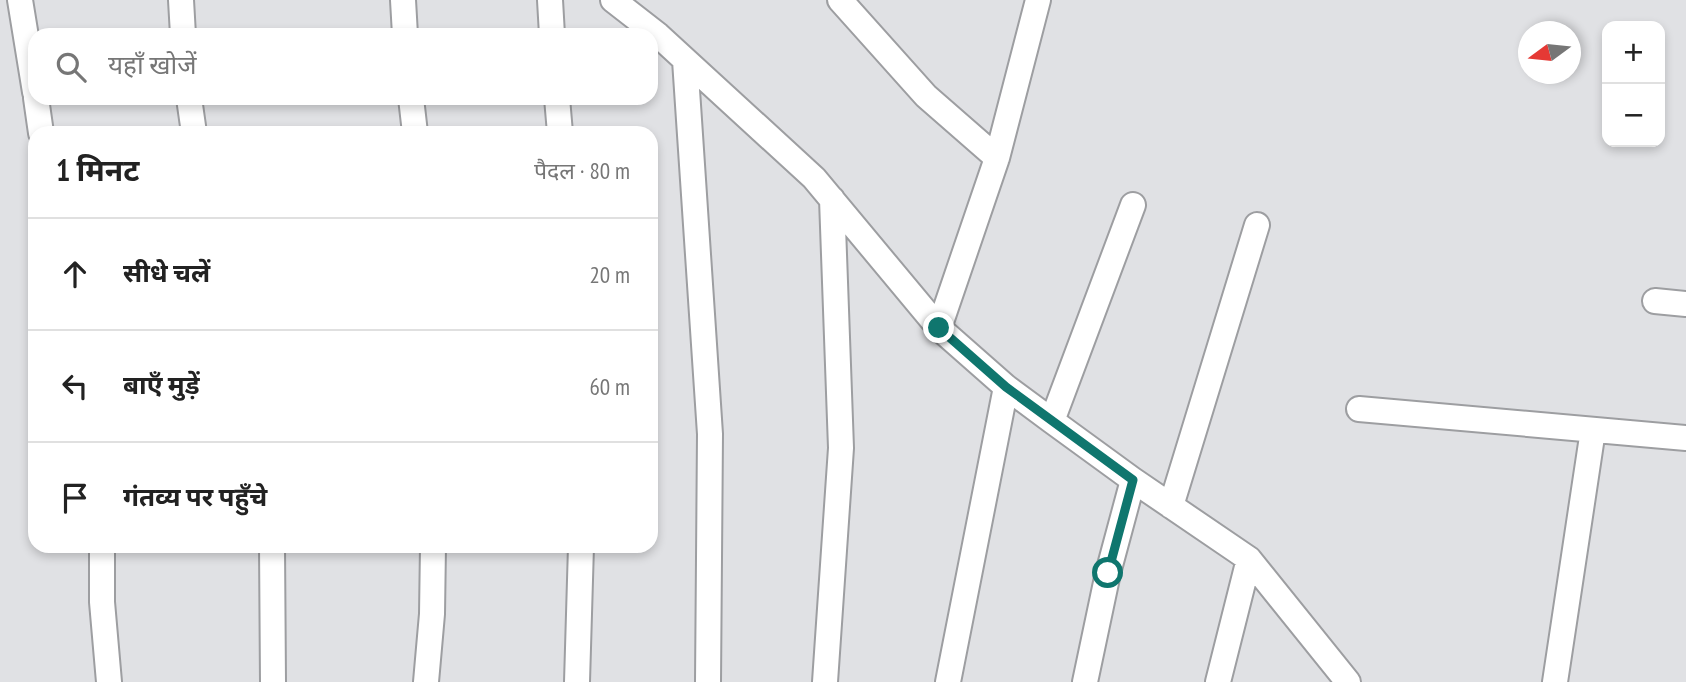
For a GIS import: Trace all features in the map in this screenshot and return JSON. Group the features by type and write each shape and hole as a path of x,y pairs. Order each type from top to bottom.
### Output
{"street":[{"path":"20,0 28,49"},
{"path":"181,0 183,28"},
{"path":"403,0 405,28"},
{"path":"550,0 552,28"},
{"path":"613,0 647,28"},
{"path":"841,0 926,96 997,158"},
{"path":"939,328 997,158 1038,0"},
{"path":"658,38 814,177 939,328 1006,387 1133,480 1250,559 1348,682"},
{"path":"685,60 710,434 708,682"},
{"path":"37,105 40,126"},
{"path":"190,105 193,126"},
{"path":"412,105 414,126"},
{"path":"558,105 559,126"},
{"path":"825,682 841,448 832,199"},
{"path":"1052,421 1133,205"},
{"path":"1171,506 1257,225"},
{"path":"1655,301 1686,304"},
{"path":"948,682 1006,387"},
{"path":"1359,409 1686,438"},
{"path":"1555,682 1593,430"},
{"path":"1085,682 1108,573 1133,480"},
{"path":"102,553 102,602 109,682"},
{"path":"272,553 273,682"},
{"path":"426,682 432,614 433,553"},
{"path":"577,682 581,553"},
{"path":"1218,682 1250,559"}],"route":[{"path":"939,328 1006,387 1133,480 1108,573"}]}
